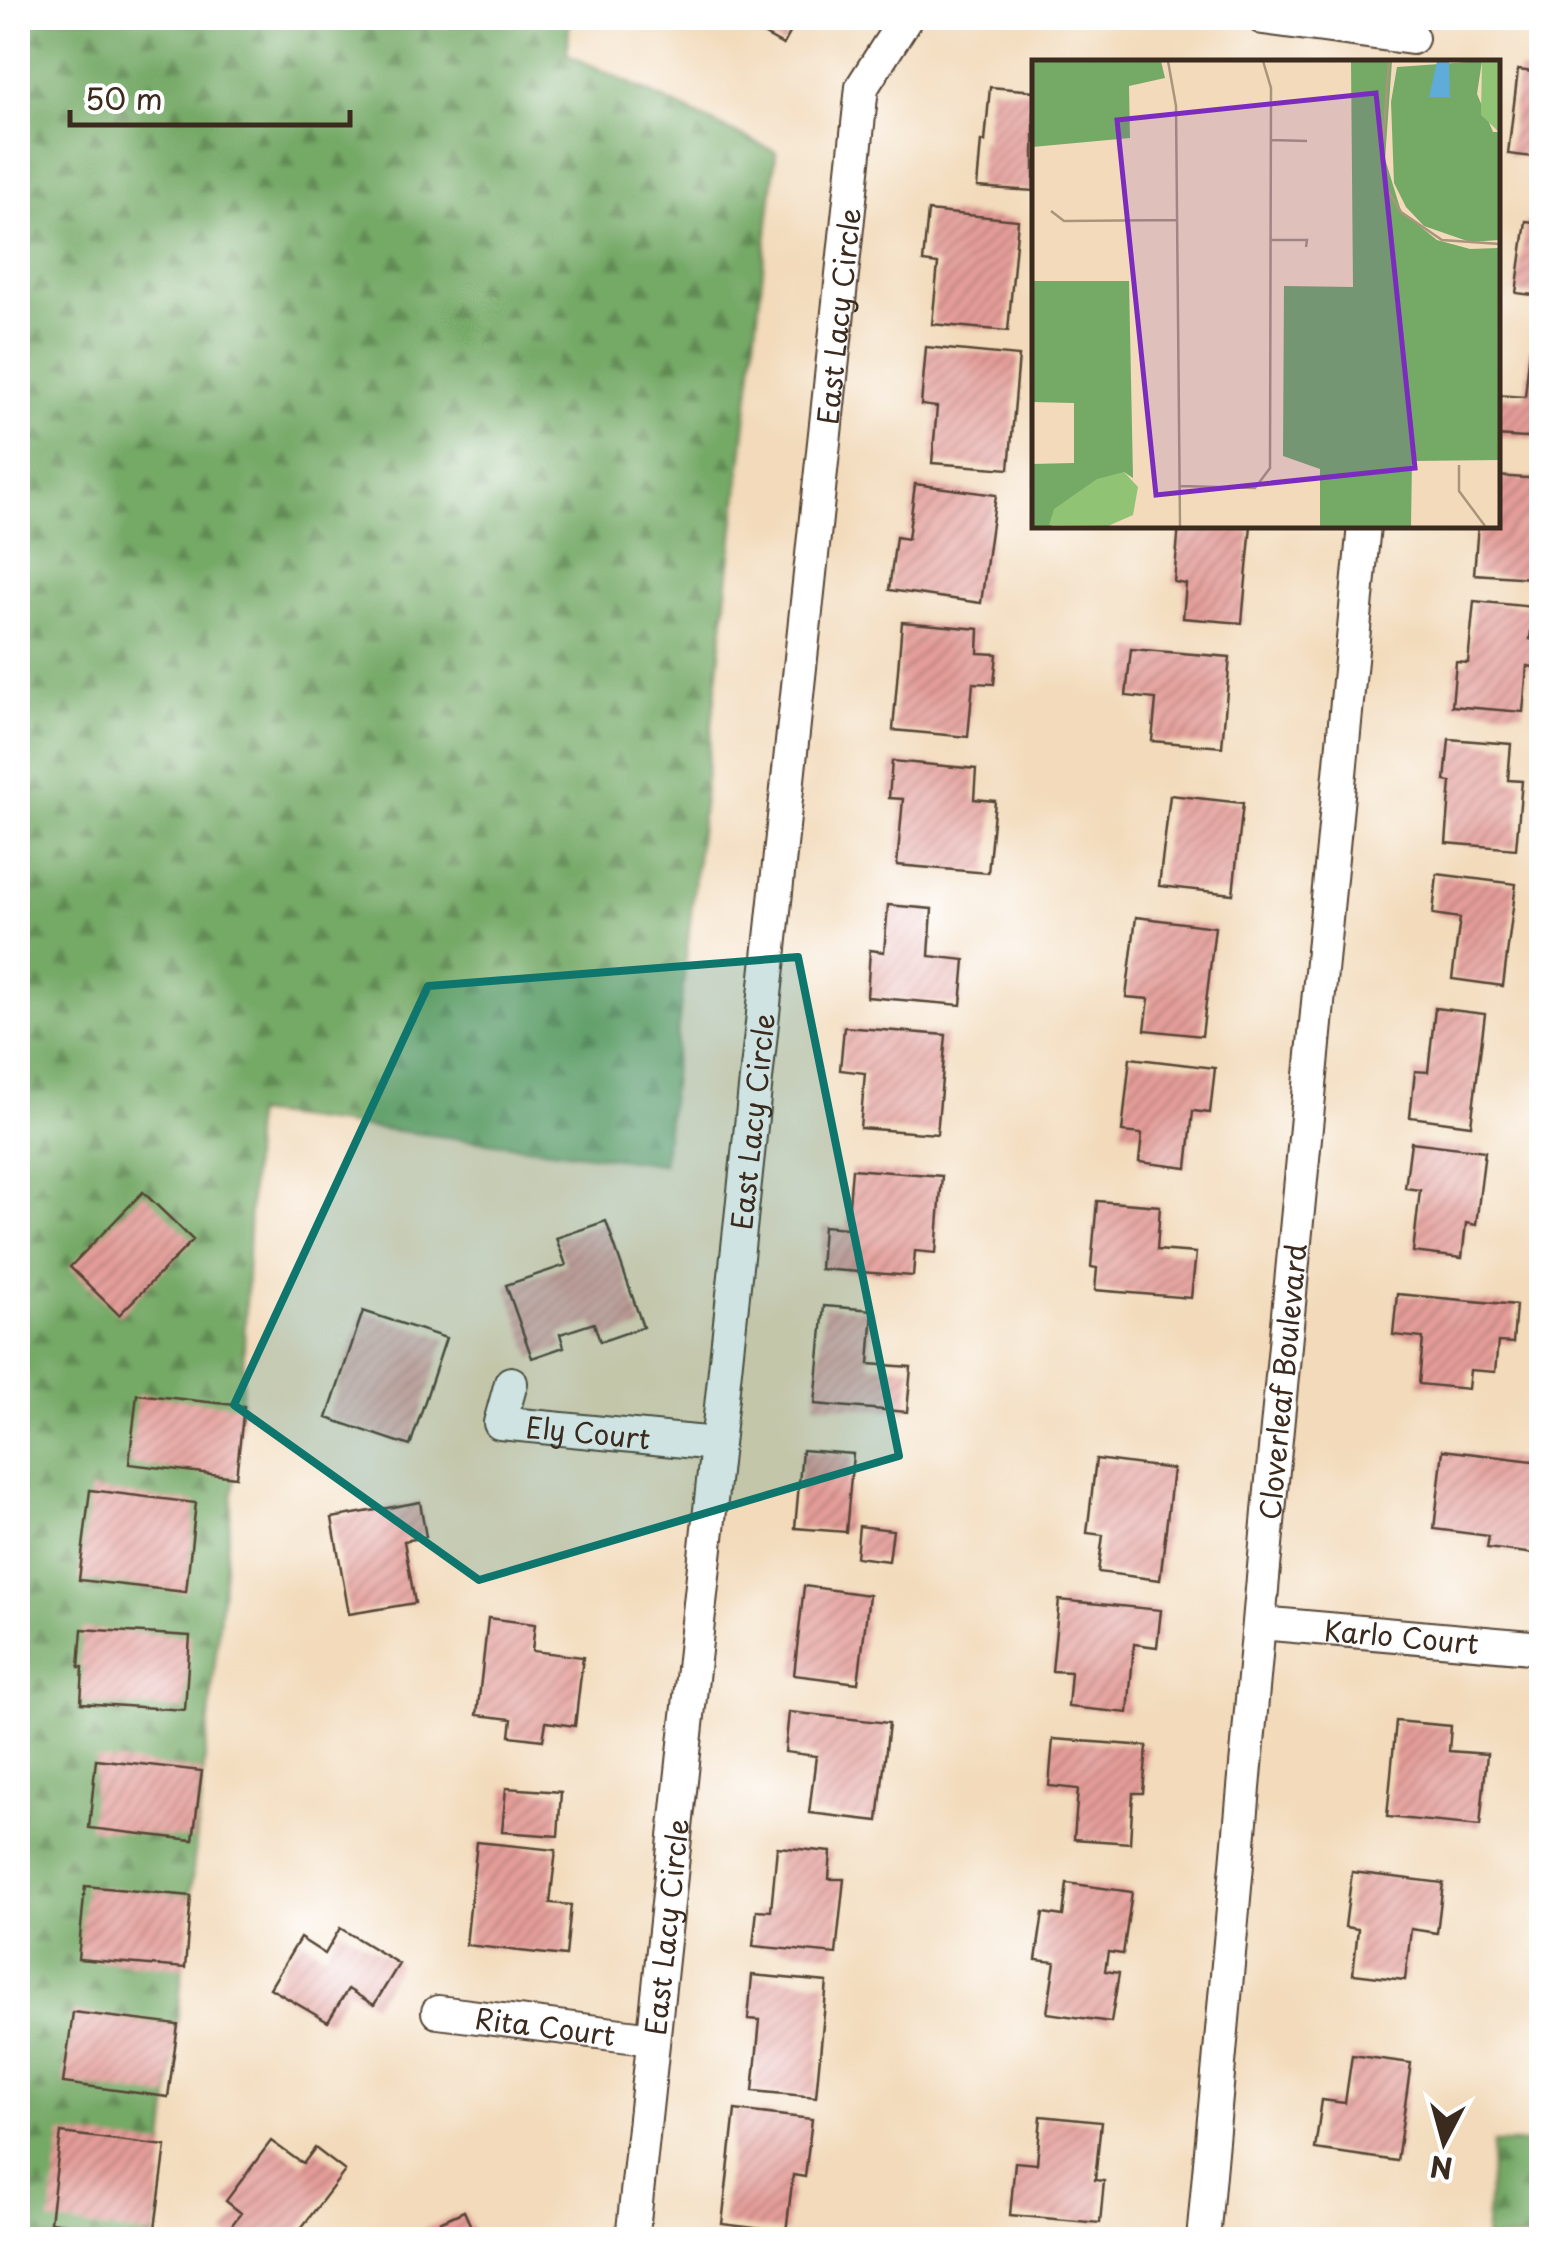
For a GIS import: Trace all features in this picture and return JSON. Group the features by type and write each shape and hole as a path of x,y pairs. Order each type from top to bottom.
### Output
{"street":[{"name":"East Lacy Circle","path":"632,2240 862,86 906,18"},
{"path":"1263,18 1412,39"},
{"name":"Cloverleaf Boulevard","path":"1203,2240 1364,528"},
{"name":"Ely Court","path":"511,1383 500,1423 716,1444"},
{"name":"Karlo Court","path":"1260,1623 1542,1648"},
{"name":"Rita Court","path":"438,2012 654,2038"}],"highlighted area":[{"path":"798,957 899,1456 479,1580 234,1405 428,986"}],"green space":[{"path":"18,18 570,18 567,54 776,152 663,1164 254,1113 241,1415 154,2239 18,2239"},
{"path":"1493,2143 1541,2143 1541,2239 1485,2239"}],"building":[{"path":"734,18 799,18 783,45"},
{"path":"1518,70 1542,73 1542,158 1508,154"},
{"path":"990,87 1032,91 1032,191 977,187 981,141 985,142"},
{"path":"928,211 1018,220 1008,331 932,324 938,264 923,262"},
{"path":"1526,221 1542,223 1542,296 1516,293"},
{"path":"926,347 1019,356 1009,469 932,463 937,407 921,405"},
{"path":"1530,348 1542,349 1542,439 1499,436 1499,395 1525,397"},
{"path":"1499,476 1542,479 1542,530 1535,529 1532,578 1474,574 1478,528 1499,528"},
{"path":"915,484 996,495 981,603 889,590 896,537 908,539"},
{"path":"1179,528 1251,528 1242,623 1183,618 1186,584 1174,582"},
{"path":"1474,601 1534,607 1530,639 1542,640 1540,668 1527,666 1523,712 1452,706 1456,662 1468,663"},
{"path":"902,622 979,629 978,653 997,654 994,684 973,683 968,737 893,730"},
{"path":"1131,649 1230,657 1222,747 1152,741 1156,699 1126,696"},
{"path":"1449,739 1511,744 1508,780 1522,781 1516,849 1446,843 1451,782 1445,781"},
{"path":"892,761 976,769 974,799 995,801 988,873 897,865 903,799 889,798"},
{"path":"1170,795 1243,803 1233,894 1159,886"},
{"path":"1437,874 1516,884 1503,986 1452,979 1460,918 1433,914"},
{"path":"888,905 932,909 929,956 965,960 961,1005 867,997 870,950 884,952"},
{"path":"1136,917 1215,927 1202,1036 1145,1030 1149,999 1126,997"},
{"path":"1435,1008 1485,1014 1471,1125 1410,1117 1415,1071 1428,1072"},
{"path":"844,1027 946,1035 937,1134 860,1128 865,1073 840,1070"},
{"path":"1130,1058 1215,1068 1210,1113 1193,1111 1187,1168 1139,1162 1142,1134 1122,1132"},
{"path":"1411,1142 1485,1151 1476,1225 1466,1223 1462,1258 1413,1252 1420,1190 1405,1188"},
{"path":"852,1169 942,1176 936,1253 915,1251 913,1276 820,1269 823,1226 847,1228"},
{"path":"143,1192 193,1240 119,1315 70,1267"},
{"path":"1097,1201 1160,1206 1157,1250 1196,1253 1191,1298 1095,1290 1097,1268 1091,1267"},
{"path":"606,1221 643,1327 600,1342 594,1323 560,1334 564,1347 532,1358 506,1285 566,1265 556,1238"},
{"path":"1397,1294 1516,1305 1513,1343 1498,1342 1495,1372 1470,1370 1468,1389 1419,1384 1423,1338 1393,1335"},
{"path":"824,1306 873,1310 869,1364 911,1367 907,1412 815,1404"},
{"path":"363,1311 446,1338 410,1446 327,1418"},
{"path":"137,1394 244,1406 236,1477 129,1464"},
{"path":"802,1450 853,1454 846,1532 795,1528"},
{"path":"1443,1450 1542,1462 1542,1555 1487,1548 1489,1536 1434,1529"},
{"path":"1096,1459 1173,1469 1160,1580 1098,1572 1103,1535 1087,1533"},
{"path":"90,1490 196,1503 186,1592 79,1580"},
{"path":"420,1502 426,1537 404,1541 415,1603 349,1614 332,1518"},
{"path":"859,1526 893,1530 889,1561 856,1557"},
{"path":"804,1586 869,1595 858,1683 794,1675"},
{"path":"1059,1600 1161,1610 1157,1647 1134,1644 1128,1713 1068,1707 1071,1672 1052,1671"},
{"path":"488,1618 535,1624 532,1651 583,1657 575,1726 546,1722 543,1740 510,1736 512,1719 477,1715"},
{"path":"82,1629 190,1636 185,1710 81,1703"},
{"path":"789,1712 889,1723 878,1821 809,1813 816,1756 785,1752"},
{"path":"1396,1721 1451,1726 1449,1751 1487,1754 1480,1826 1387,1817"},
{"path":"1053,1739 1147,1746 1143,1793 1133,1793 1130,1843 1074,1839 1078,1789 1049,1786"},
{"path":"96,1759 202,1771 193,1840 89,1828"},
{"path":"506,1788 561,1792 558,1836 502,1832"},
{"path":"477,1842 556,1850 550,1903 571,1905 566,1956 466,1945"},
{"path":"777,1847 831,1852 829,1879 844,1879 836,1954 753,1946 757,1910 771,1911"},
{"path":"1352,1872 1443,1883 1437,1933 1411,1929 1405,1980 1353,1974 1358,1929 1345,1927"},
{"path":"1067,1883 1132,1892 1123,1954 1108,1952 1105,1971 1119,1973 1111,2022 1047,2013 1055,1962 1036,1960 1043,1913 1063,1916"},
{"path":"85,1886 191,1896 185,1968 78,1959"},
{"path":"340,1928 399,1964 374,2005 348,1989 328,2022 270,1988 300,1938 325,1954"},
{"path":"752,1975 827,1982 816,2097 753,2091 760,2020 748,2019"},
{"path":"73,2012 178,2025 168,2097 63,2083"},
{"path":"1352,2055 1411,2063 1397,2161 1315,2149 1322,2100 1345,2103"},
{"path":"735,2110 812,2119 805,2177 793,2175 786,2232 722,2224"},
{"path":"1041,2116 1101,2122 1095,2180 1104,2181 1100,2223 1010,2215 1015,2162 1037,2164"},
{"path":"61,2133 166,2146 154,2236 50,2222"},
{"path":"271,2141 303,2164 315,2148 345,2171 292,2240 270,2240 264,2235 260,2240 233,2240 225,2234 241,2213 226,2201"},
{"path":"464,2211 477,2240 400,2240"}]}
